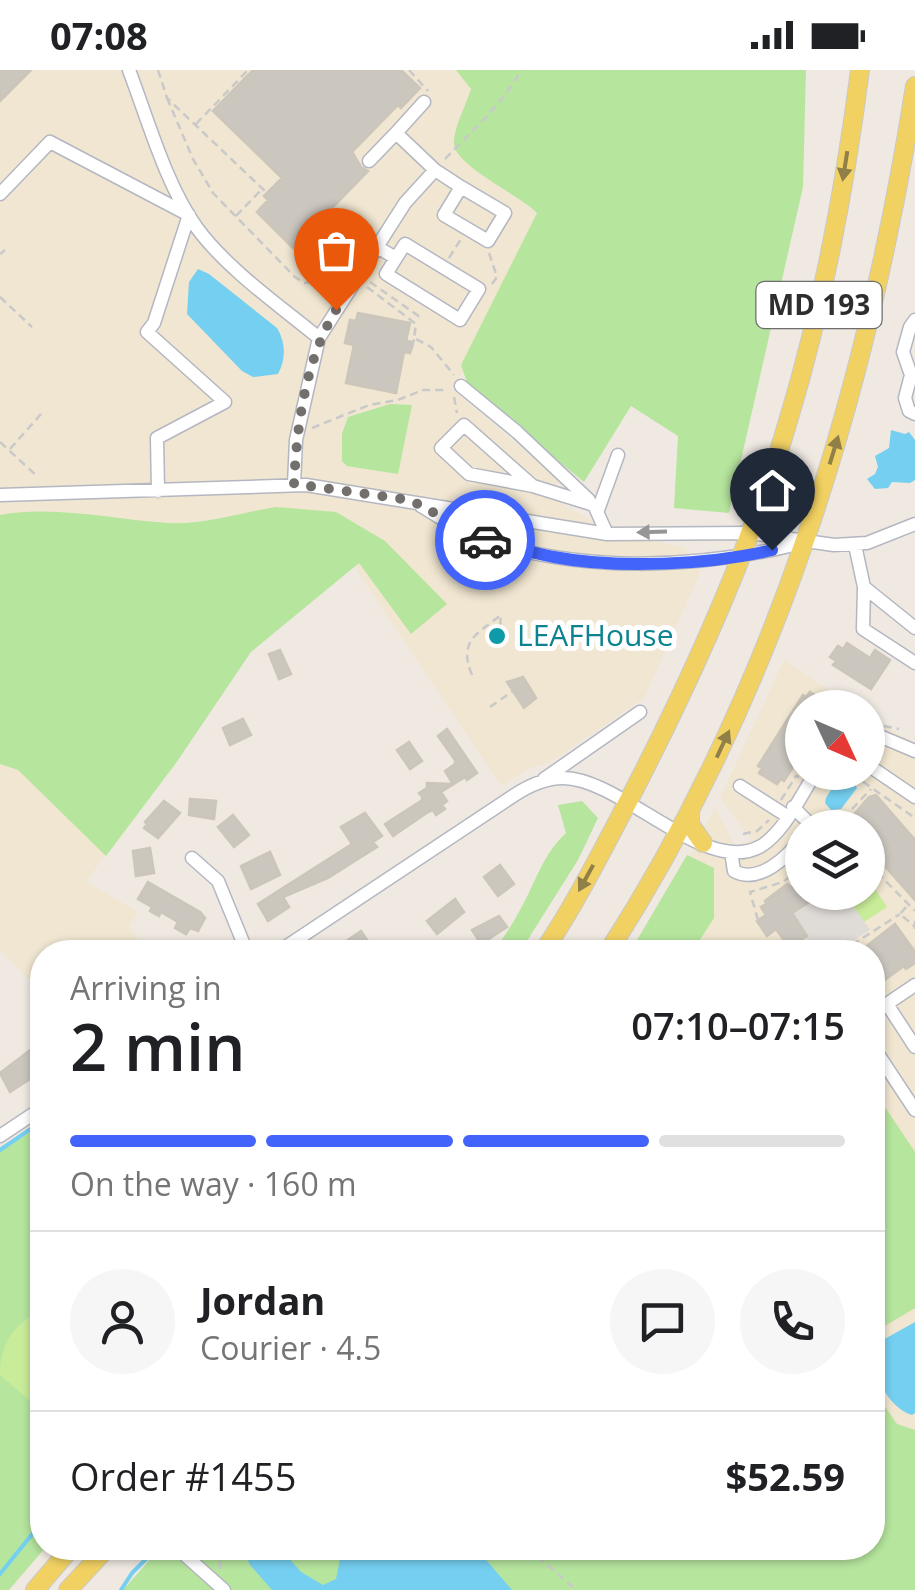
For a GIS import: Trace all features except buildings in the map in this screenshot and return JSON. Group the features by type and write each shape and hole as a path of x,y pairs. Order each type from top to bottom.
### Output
{"main road":[{"name":"MD 193","path":"550,940 628,802 684,687 750,533 789,420 812,333 860,70"},
{"name":"MD 193","path":"616,940 679,832 753,679 815,514 881,276 915,86"},
{"path":"690,810 690,824 703,843"},
{"path":"35,1590 61,1560"},
{"path":"68,1590 95,1560"}],"street":[{"path":"128,70 179,197 198,229 222,255 319,338"},
{"path":"369,161 424,102"},
{"path":"396,133 435,170 505,213 488,241 444,215 461,187"},
{"path":"0,194 50,142 189,214"},
{"path":"294,484 296,440 319,338 404,203 435,170"},
{"path":"158,491 157,438 225,402 147,332 154,324 189,214"},
{"path":"405,244 479,289 460,320 386,274 396,258 405,244"},
{"path":"373,249 396,258"},
{"path":"915,320 903,352 911,374 905,398 909,411 915,414"},
{"path":"461,386 528,441 596,508 607,534"},
{"path":"533,486 464,425 442,448 469,474 533,486 596,508"},
{"path":"596,508 618,456"},
{"path":"0,495 294,484 607,534 750,533 804,543 855,545 915,524"},
{"path":"410,500 478,538 556,558 652,563 741,558 804,543"},
{"path":"855,545 864,587 862,629 915,663"},
{"path":"864,587 915,628"},
{"path":"296,940 540,782 640,712"},
{"path":"885,739 915,751"},
{"path":"885,777 915,797"},
{"path":"540,782 573,779 628,802 679,832 731,852 746,852 760,846 785,818"},
{"path":"740,786 788,810"},
{"path":"731,852 734,872 741,876 752,875 785,856"},
{"path":"192,858 218,881 243,940"},
{"path":"915,985 886,1004 915,1047"},
{"path":"885,1065 915,1110"},
{"path":"0,1136 30,1116"},
{"path":"190,1560 224,1590"}],"path":[{"path":"158,70 194,159 213,194 304,283 311,282 356,245 373,249"},
{"path":"196,125 248,70"},
{"path":"409,70 428,90 424,102"},
{"path":"435,170 468,132 490,116 521,70"},
{"path":"168,98 267,193"},
{"path":"234,217 263,188"},
{"path":"479,289 490,288 497,277 488,241"},
{"path":"452,254 458,243"},
{"path":"0,254 5,250"},
{"path":"365,278 420,317 412,329 412,347"},
{"path":"362,283 416,324"},
{"path":"0,296 32,327"},
{"path":"414,338 431,347 461,386"},
{"path":"311,429 368,405 398,400 423,390 454,392 454,408 464,425"},
{"path":"9,450 41,414"},
{"path":"0,442 38,477"},
{"path":"472,675 466,650 501,615 500,627"},
{"path":"477,635 486,638"},
{"path":"490,706 514,692"},
{"path":"849,810 870,790"},
{"path":"875,790 915,818"},
{"path":"888,807 893,801"},
{"path":"885,879 915,912"},
{"path":"758,920 750,892 785,882"},
{"path":"858,940 908,905"},
{"path":"900,914 915,926"},
{"path":"879,926 882,933"},
{"path":"219,1560 220,1574"},
{"path":"542,1560 576,1590"}],"shaded area":[{"path":"0,70 690,70 451,388 560,481 550,491 568,508 620,535 684,547 700,573 644,698 551,762 530,768 501,786 357,571 328,541 86,882 138,912 129,926 138,940 30,940 30,980 0,951"},
{"path":"784,660 829,690 785,690 785,790 885,790 885,726 915,743 915,1590 884,1560 885,940 643,940 715,807 735,846 752,840 720,798"},
{"path":"797,910 856,910 870,930 854,940 807,940 792,913"}],"green space":[{"path":"456,70 806,70 803,187 729,513 674,508 678,436 631,406 584,482 469,388 461,365 537,213 475,170 457,152 456,130 471,89"},
{"path":"390,404 412,405 398,474 347,466 342,461 342,434 348,417"},
{"path":"276,507 336,512 385,541 447,604 411,634 359,563 251,652 176,763 106,856 18,770 0,764 0,515 64,512 182,523"},
{"path":"582,801 598,818 578,860 528,940 502,940 545,860 566,833 558,805"},
{"path":"687,855 714,868 714,918 700,940 637,940"},
{"path":"856,910 882,910 864,922"},
{"path":"885,1107 915,1152 915,1308 885,1326"},
{"path":"30,1132 30,1560 35,1560 9,1590 0,1590 0,1151"},
{"path":"30,1318 30,1401 0,1375 6,1344"},
{"path":"885,1406 897,1424 915,1430 915,1590 123,1590 149,1560 885,1560"}],"water":[{"path":"198,269 277,328 284,351 278,374 253,377 242,371 187,314 189,282"},
{"path":"891,430 909,432 915,440 915,480 892,482 888,488 875,489 867,479 878,467 875,456 889,448"},
{"path":"831,790 855,790 841,809 831,810 826,798"},
{"path":"915,1322 912,1415 885,1392 885,1339"},
{"path":"248,1560 290,1560 301,1572 323,1585 336,1579 340,1560 486,1560 512,1590 272,1590"}],"waterway":[{"path":"0,1150 30,1129"},
{"path":"0,1574 30,1537"},
{"path":"121,1590 145,1560"}],"way so far":[{"path":"336,310 319,338 296,440 294,484 410,500 485,540"}],"place":[{"name":"LEAFHouse","path":"497,636"}],"route":[{"path":"485,540 556,558 652,563 741,558 772,550"}]}
